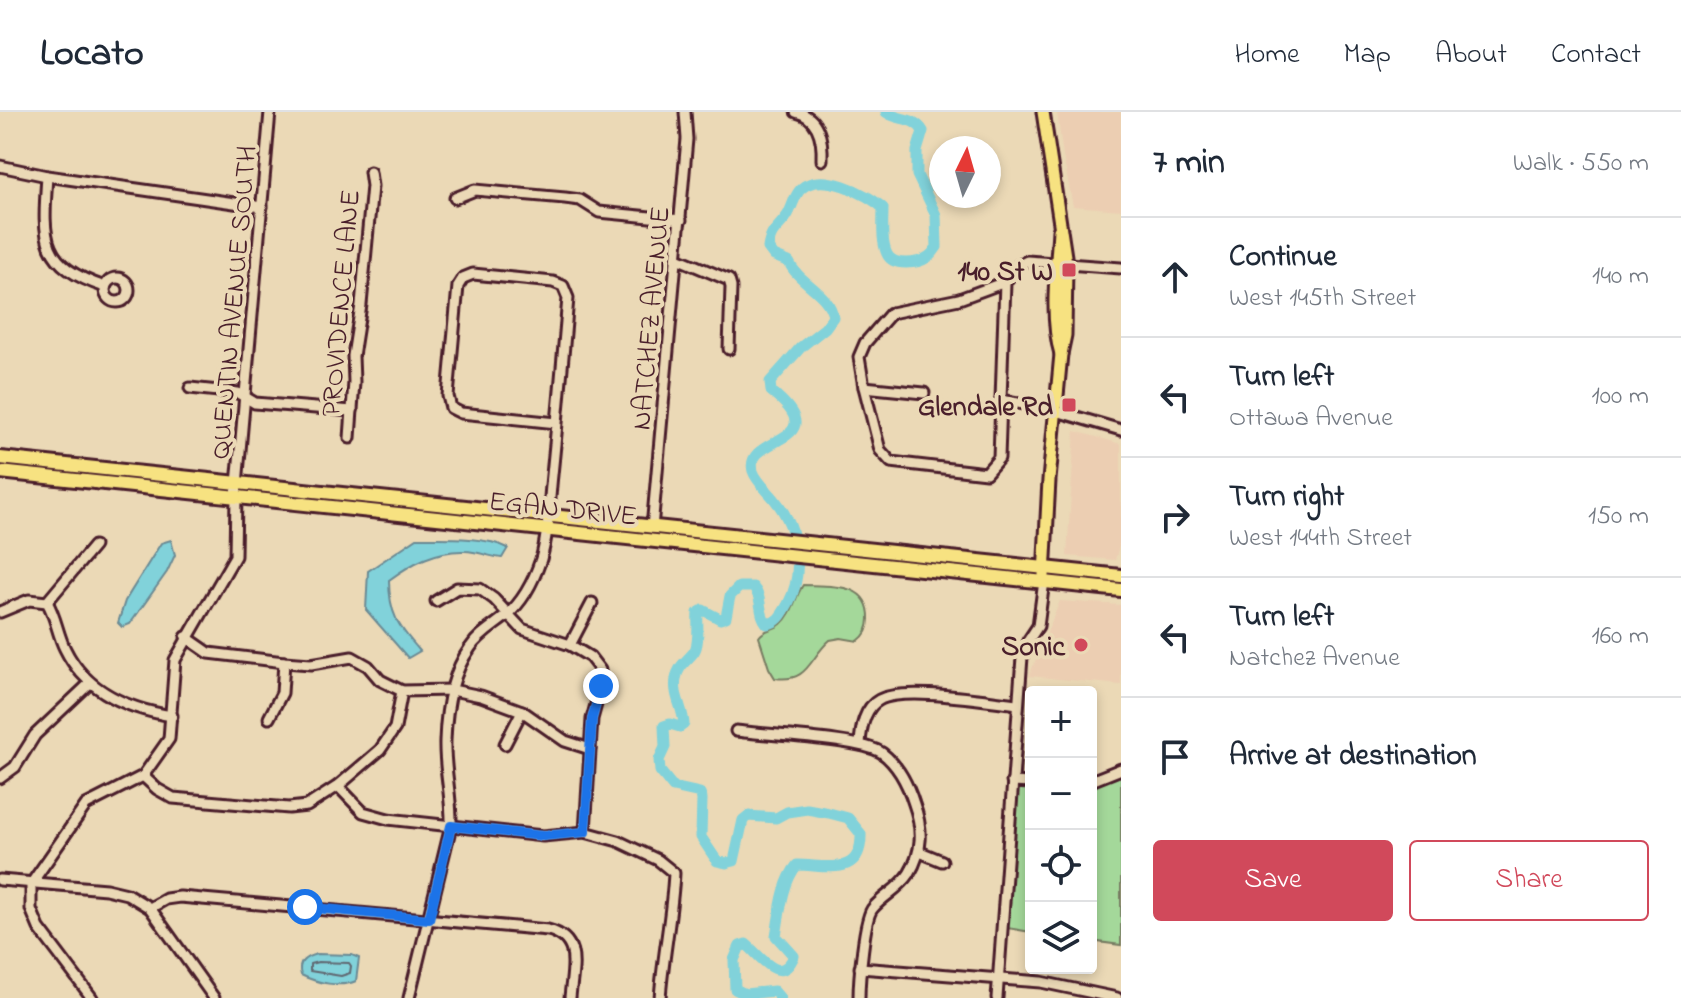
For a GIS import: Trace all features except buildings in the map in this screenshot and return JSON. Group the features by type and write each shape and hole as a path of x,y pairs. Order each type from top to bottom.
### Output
{"highway":[{"name":"EGAN DRIVE","path":"0,458 237,490 547,524 1044,575 1121,576"},
{"name":"EGAN DRIVE","path":"0,472 237,490"},
{"name":"EGAN DRIVE","path":"547,524 652,528 1044,575 1121,590"}],"main road":[{"path":"1043,112 1061,262 1056,331 1061,354 1049,468 1044,575"}],"street":[{"name":"QUENTIN AVENUE SOUTH","path":"143,776 169,739 175,660 235,556 237,490 270,112"},
{"name":"NATCHEZ AVENUE","path":"652,528 681,220 687,139 685,112"},
{"path":"796,112 816,124 823,144 822,160"},
{"path":"0,166 47,176 262,207"},
{"name":"PROVIDENCE LANE","path":"350,438 353,356 372,186 370,172"},
{"path":"47,176 44,231 51,251 74,275 105,287"},
{"path":"455,198 475,190 565,198 580,200 599,212 681,220"},
{"path":"677,258 729,280 729,349"},
{"path":"1005,282 959,299 891,313 861,350 859,363 880,450 891,462 986,473 999,458 1005,282 1011,272 1027,261 1121,268"},
{"path":"409,998 451,826 452,802 445,740 458,669 471,646 508,614 533,582 543,550 547,524 557,423 568,298 563,286 553,282 473,274 463,278 458,286 448,396 451,408 461,413 557,423"},
{"path":"864,387 924,393"},
{"path":"190,388 238,393 255,403 352,411"},
{"path":"1001,400 1056,411 1121,430"},
{"path":"47,602 94,546"},
{"path":"997,998 1022,657 1038,626 1044,575"},
{"path":"436,601 457,588 473,587 488,594 514,624 529,634 557,639 570,645 590,657 600,670 601,686 592,719 585,832"},
{"path":"0,612 29,600 47,602"},
{"path":"47,602 55,615 65,649 89,684 139,710 172,716"},
{"path":"570,645 592,603"},
{"path":"186,637 209,653 311,664 352,657 368,666 380,680 402,691 452,690 481,696 522,711 565,741 590,749"},
{"path":"269,718 282,693 284,662"},
{"path":"0,778 15,767 35,735 89,684"},
{"path":"92,998 39,928 31,909 31,884 86,805 143,776 173,798 289,808 307,806 338,786 380,750 395,728 402,691"},
{"path":"860,744 866,714 877,700 898,693 1018,704"},
{"path":"505,744 522,711"},
{"path":"736,731 860,744 881,752 899,771 921,824 920,852 908,877 870,910 860,968 859,998"},
{"path":"1097,779 1121,769"},
{"path":"1012,782 1025,783"},
{"path":"338,786 363,812 388,819 543,836 585,832 618,841 658,860 674,873 673,905 666,933 660,998"},
{"path":"920,852 942,861"},
{"path":"0,880 106,889 127,894 150,908 214,998"},
{"path":"150,908 166,899 180,897 548,930 568,940 573,952 570,998"},
{"path":"860,968 1041,982 1117,998"}],"shaded area":[{"path":"1057,112 1121,112 1121,210 1073,206"},
{"path":"1075,431 1121,444 1121,540 1115,560 1067,556"},
{"path":"1060,601 1121,605 1121,685 1029,676"}],"green space":[{"path":"803,585 836,586 856,592 868,607 867,629 858,641 830,640 807,668 795,677 775,678 759,637 785,620"},
{"path":"1121,772 1121,945 1097,942 1097,782"},
{"path":"1018,787 1025,787 1025,931 1007,928"}],"water":[{"path":"417,538 476,540 508,548 502,558 465,551 434,555 389,580 396,619 420,651 408,658 366,610 368,571"},
{"path":"171,540 175,555 167,572 130,624 122,627 118,623 125,601 161,543"},
{"path":"317,954 359,958 356,981 328,984 301,975 303,961"}],"waterway":[{"path":"780,998 774,991 745,994 735,989 734,960 740,946 746,944 776,969 788,965 794,956 776,936 782,899 792,872 797,865 830,867 849,863 860,848 861,834 848,818 807,809 787,812 776,818 748,816 743,820 734,861 717,861 701,837 700,793 673,787 660,771 659,760 665,747 664,726 680,727 684,724 676,679 680,667 696,648 698,613 703,610 720,619 726,617 730,596 739,587 753,587 764,619 767,624 774,622 788,604 796,578 794,537 783,511 755,475 754,459 761,450 792,430 795,421 789,408 771,391 770,382 833,317 826,301 789,262 774,256 768,248 773,233 787,216 799,191 811,183 821,182 856,191 883,208 884,243 887,254 895,261 918,261 929,256 937,247 936,215 917,175 917,151 923,131 915,123 886,112"}],"place":[{"name":"140 St W","path":"1069,270"},
{"name":"Glendale Rd","path":"1069,405"},
{"name":"Sonic","path":"1081,645"}],"route":[{"path":"305,907 429,919 451,826 543,836 585,832 592,719 601,686"}]}
